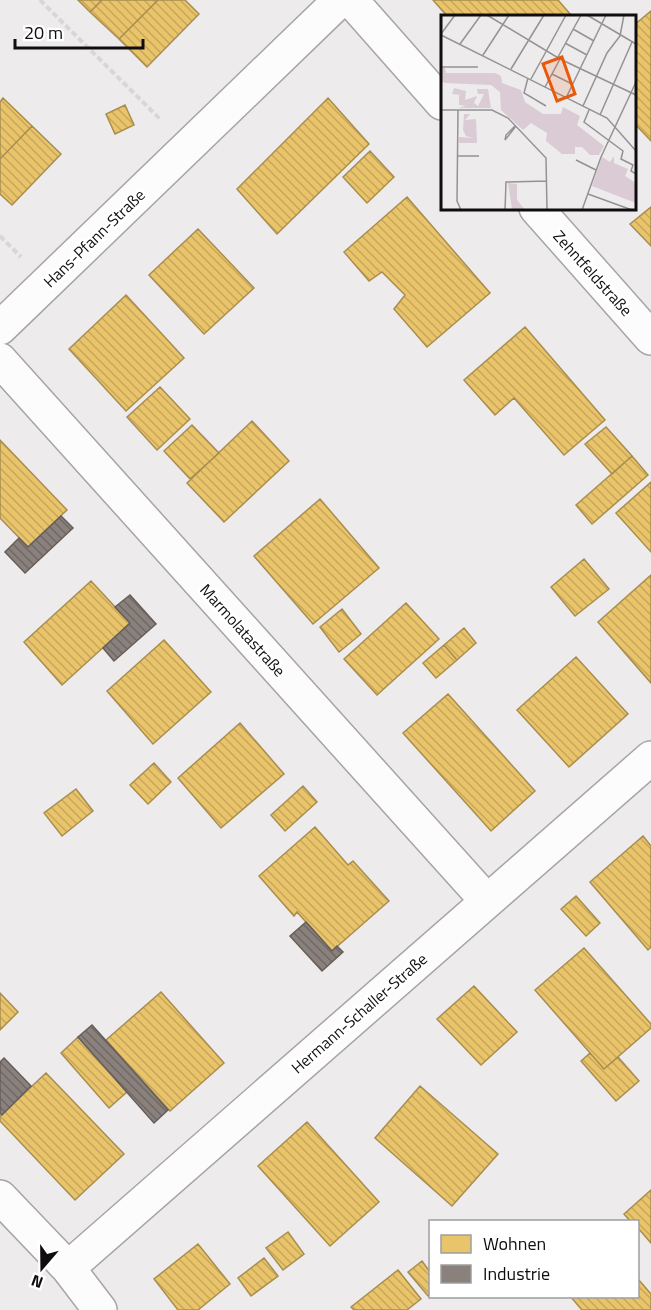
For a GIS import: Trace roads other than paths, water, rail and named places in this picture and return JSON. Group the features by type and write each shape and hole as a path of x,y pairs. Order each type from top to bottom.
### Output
{"street":[{"name":"Hans-Pfann-Straße","path":"0,328 340,0"},
{"path":"351,0 441,102"},
{"name":"Zehntfeldstraße","path":"538,210 651,338"},
{"name":"Marmolatastraße","path":"0,360 487,901"},
{"name":"Hermann-Schaller-Straße","path":"68,1268 651,758"},
{"path":"0,1197 68,1268 100,1310"}]}
